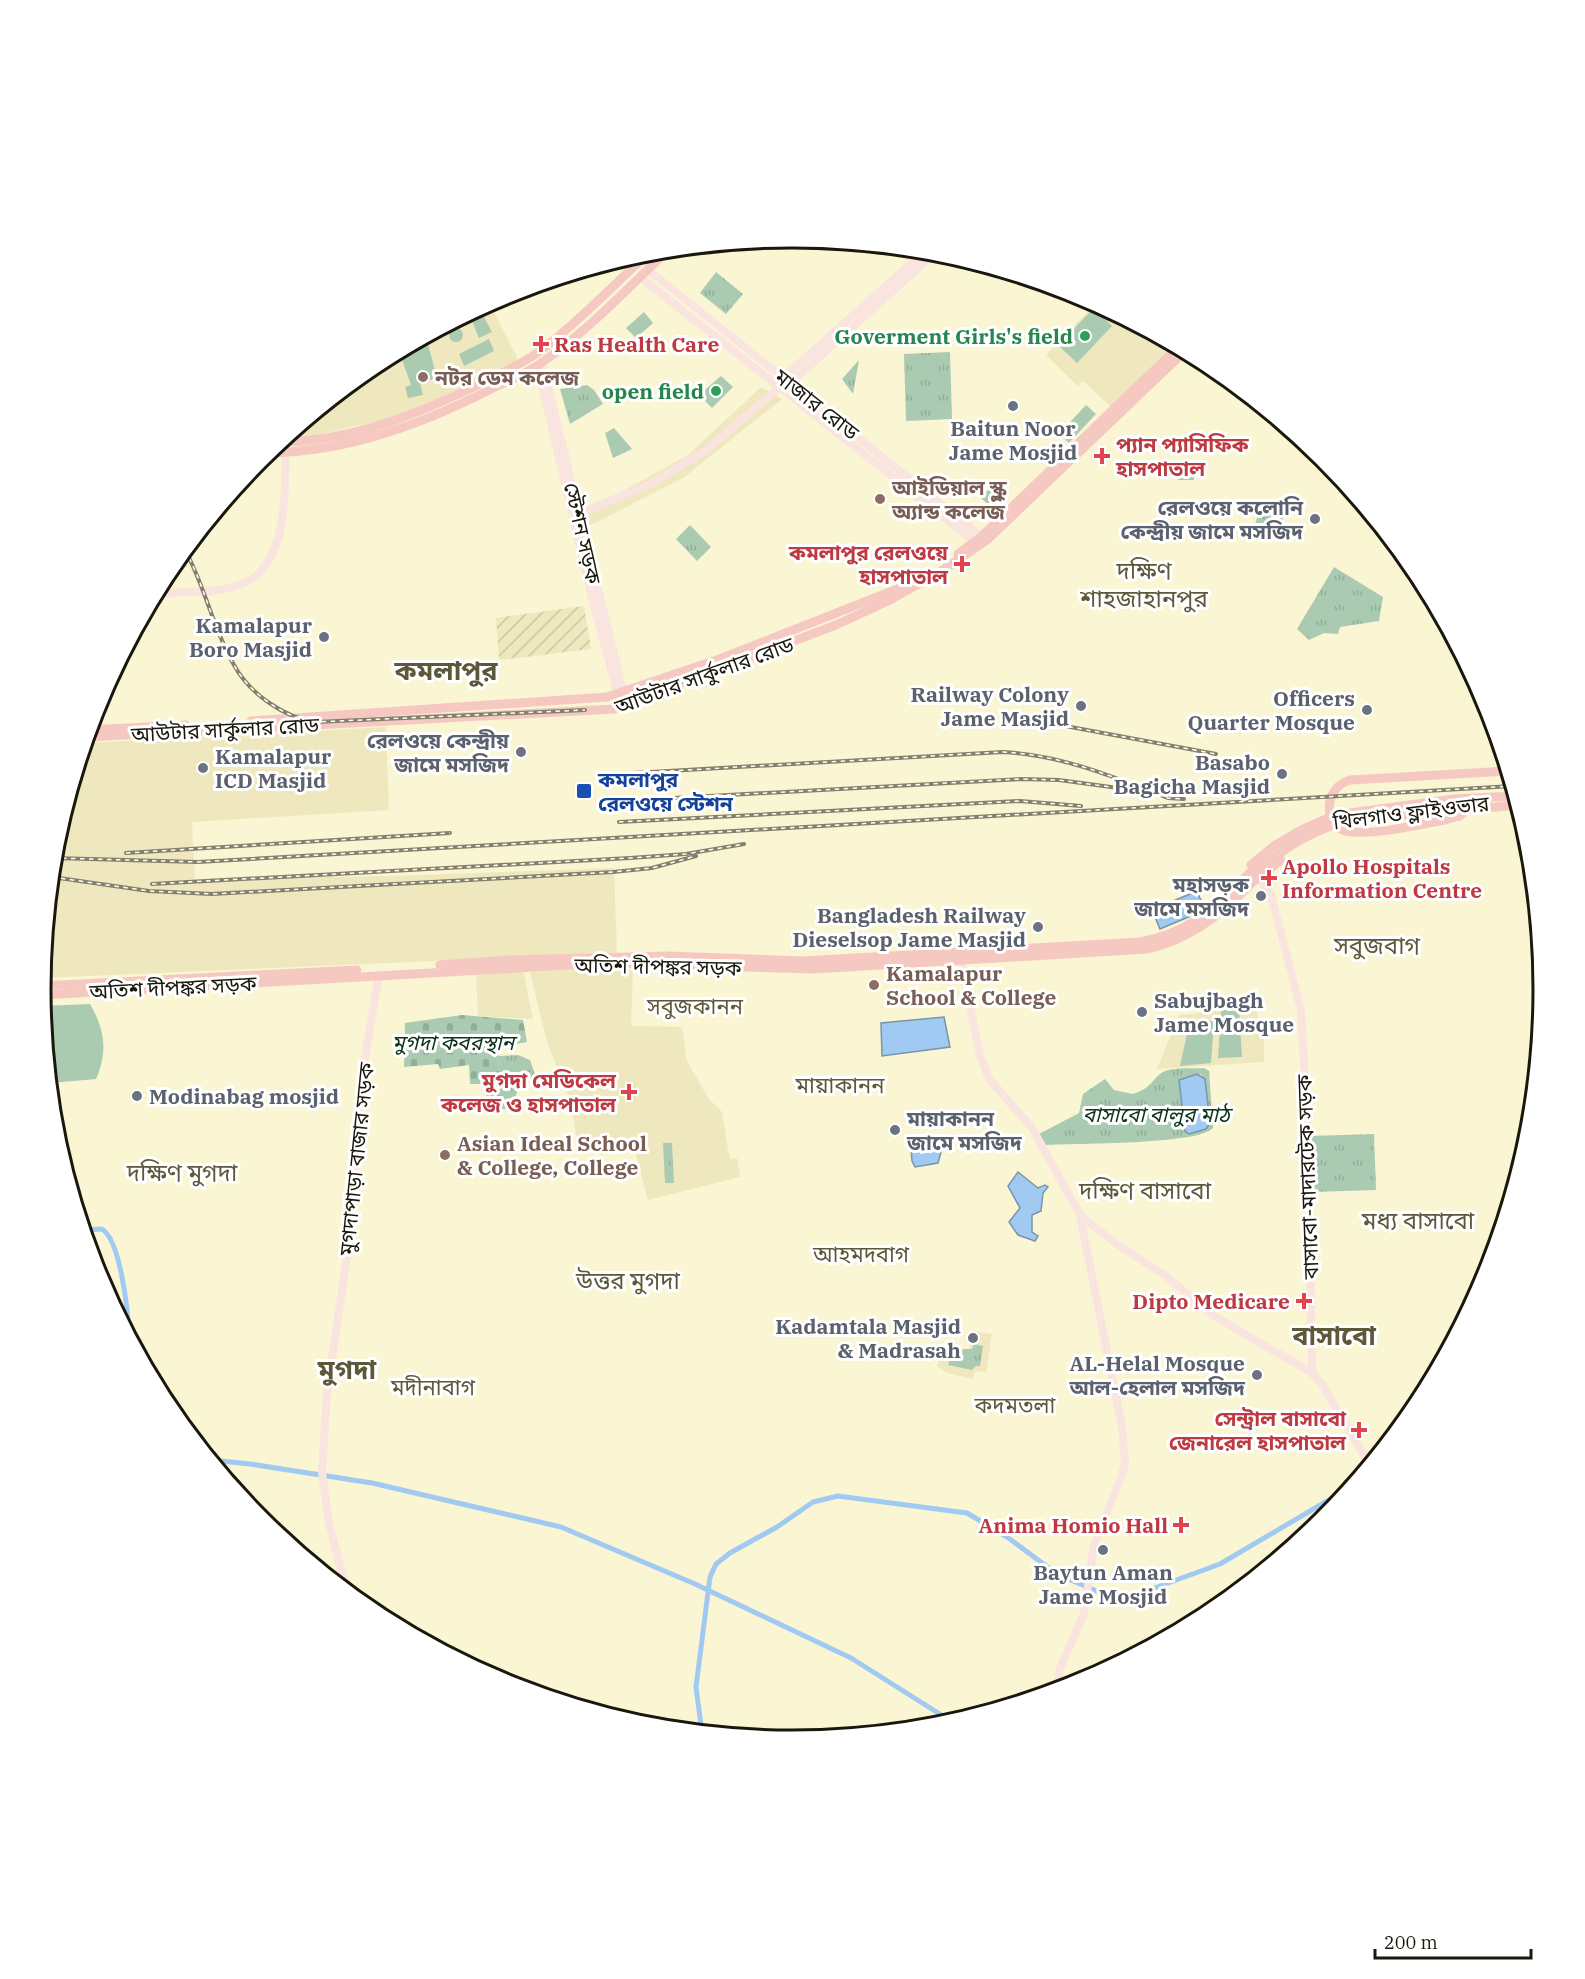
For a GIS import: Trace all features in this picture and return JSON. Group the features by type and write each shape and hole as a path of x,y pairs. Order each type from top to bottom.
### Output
{"main road":[{"path":"281,453 324,449 398,429 465,402 537,359 594,320 657,261"},
{"path":"642,263 647,270"},
{"path":"296,439 322,438 390,422 454,397 537,359 636,265"},
{"path":"632,269 640,277"},
{"name":"আউটার সার্কুলার রোড","path":"98,729 587,699 619,694 717,660 898,590 981,541 1172,353"},
{"name":"আউটার সার্কুলার রোড","path":"95,736 357,721 593,712 623,705 770,652 836,625 917,586 981,541 1179,357"},
{"path":"1469,808 1460,816 1445,820 1354,832 1338,827 1331,818 1329,807 1335,788 1350,780 1501,771"},
{"path":"1254,877 1245,873 1255,860 1318,821 1345,812 1403,808 1454,799 1509,798"},
{"name":"খিলগাও ফ্লাইওভার","path":"1254,877 1288,842 1330,820 1453,803 1509,799"},
{"name":"খিলগাও ফ্লাইওভার","path":"1254,877 1294,845 1329,826 1352,820 1511,805"},
{"name":"অতিশ দীপঙ্কর সড়ক","path":"51,994 202,982 668,956 802,961 960,957 1157,943 1203,916 1254,877 1308,842 1336,830 1455,814 1512,810"},
{"name":"অতিশ দীপঙ্কর সড়ক","path":"51,986 379,974 525,963"}],"street":[{"path":"782,385 916,258"},
{"path":"576,516 650,484 684,465 712,445 926,260"},
{"name":"মাজার রোড","path":"647,270 782,385"},
{"name":"মাজার রোড","path":"640,277 981,541"},
{"name":"স্টেশন সড়ক","path":"537,359 623,705"},
{"path":"167,592 231,587 249,580 264,567 274,550 281,525 286,453"},
{"path":"1454,799 1455,814"},
{"name":"বাসাবো-মাদারটেক সড়ক","path":"1254,877 1271,895 1301,1010 1308,1133 1312,1373"},
{"path":"960,957 980,1055 989,1079 1032,1128 1080,1215 1122,1427 1125,1462 1122,1475 1094,1545 1084,1614 1060,1668 1058,1682"},
{"name":"মুগদাপাড়া বাজার সড়ক","path":"344,1580 329,1524 322,1477 327,1392 353,1217 359,1094 379,974"},
{"path":"1080,1215 1115,1243 1166,1276 1214,1316 1312,1373 1323,1385 1366,1459"}],"shaded area":[{"path":"1089,310 1167,350 1111,407 1083,381 1078,386 1046,355"},
{"name":"নটর ডেম কলেজ","path":"493,311 519,361 403,415 295,440 341,401 381,373 422,347"},
{"path":"761,387 782,399 683,478 589,526 584,507 616,495 688,455"},
{"path":"584,606 591,649 499,660 496,618"},
{"path":"386,727 389,810 192,822 195,879 391,876 614,868 617,953 52,978 57,893 65,845 76,798 93,743"},
{"path":"593,968 633,970 631,1026 682,1027 687,1061 708,1098 722,1112 729,1156 731,1159 737,1158 740,1177 648,1200 635,1150 601,1155 599,1144 578,1149 571,1102 547,1042 530,972"},
{"path":"523,969 533,1019 478,1016 476,971"},
{"path":"1254,999 1261,1032 1264,1032 1264,1062 1157,1069 1179,1015 1203,1013 1217,1006"},
{"path":"973,1331 992,1334 986,1372 975,1371 973,1379 947,1373 937,1366 940,1353 960,1357 963,1349 969,1349"}],"green space":[{"path":"716,272 743,294 726,314 700,293"},
{"name":"Goverment Girls's field","path":"1091,311 1102,316 1112,326 1077,363 1058,345"},
{"name":"open field","path":"644,312 653,323 636,338 626,328"},
{"path":"483,316 492,332 479,338 472,321"},
{"path":"458,328 463,332 463,338 459,342 453,342 449,338 449,333"},
{"path":"489,339 494,351 464,366 459,354"},
{"path":"428,344 437,378 420,383 423,395 408,398 405,387 411,385 402,360"},
{"path":"950,352 952,419 906,421 904,354"},
{"path":"859,360 853,394 842,379"},
{"name":"open field","path":"721,376 733,387 712,408 699,395"},
{"path":"587,385 594,390 603,404 570,424 560,389"},
{"path":"1086,405 1096,414 1069,443 1059,434"},
{"path":"614,428 632,449 613,458 605,433"},
{"path":"1178,468 1194,469 1194,480 1178,480"},
{"path":"993,484 1003,492 990,506 981,498"},
{"path":"1262,504 1285,513 1278,532 1255,524"},
{"path":"690,525 711,547 697,561 676,539"},
{"path":"1334,567 1383,597 1379,621 1340,627 1338,634 1324,633 1309,640 1297,629"},
{"path":"90,1004 99,1023 103,1041 102,1059 96,1079 57,1082 52,1006"},
{"path":"1239,1009 1242,1057 1218,1058 1221,1011"},
{"name":"মুগদা কবরস্থান","path":"462,1015 523,1020 527,1042 498,1047 500,1096 486,1097 488,1084 470,1084 469,1065 440,1069 438,1064 404,1067 405,1023"},
{"path":"1190,1020 1214,1021 1211,1063 1180,1066"},
{"path":"518,1055 530,1060 537,1080 520,1078 513,1109 500,1109 498,1056"},
{"name":"বাসাবো বালুর মাঠ","path":"1204,1068 1209,1071 1213,1128 1202,1134 1161,1140 1046,1145 1039,1134 1079,1113 1083,1094 1105,1079 1114,1090 1133,1094 1146,1088 1164,1071","holes":["1202,1075 1185,1131 1179,1080"]},
{"path":"1374,1134 1376,1190 1312,1192 1310,1136"},
{"path":"663,1143 672,1143 674,1183 665,1183"},
{"path":"974,1344 983,1346 980,1366 972,1370 948,1365 952,1355 960,1357 963,1349 972,1349"}],"water":[{"path":"1197,891 1205,910 1160,929 1152,910"},
{"path":"944,1017 950,1047 882,1056 881,1023"},
{"path":"1197,1074 1205,1079 1210,1123 1206,1129 1189,1134 1185,1131 1179,1080"},
{"path":"934,1135 943,1145 938,1163 915,1167 911,1148 924,1136"},
{"path":"1018,1172 1038,1188 1045,1185 1048,1187 1043,1193 1041,1211 1032,1215 1032,1232 1038,1236 1035,1241 1018,1235 1009,1222 1020,1208 1008,1186"}],"waterway":[{"path":"91,1230 102,1229 109,1236 119,1262 128,1318"},
{"path":"221,1461 372,1483 561,1527 695,1584 851,1658 942,1716"},
{"path":"701,1725 696,1687 710,1577 716,1564 813,1502 838,1496 967,1513 1007,1537 1057,1574 1101,1593 1130,1597 1220,1564 1331,1499"}],"railway":[{"path":"189,559 220,637 241,675 258,694 280,710 304,720 316,722 585,710"},
{"path":"1033,720 1216,754"},
{"path":"616,774 1003,752 1067,762 1168,798 1184,799"},
{"path":"619,801 1021,779 1059,780 1133,790"},
{"path":"63,858 198,862 1506,786"},
{"path":"619,822 1020,801 1081,806"},
{"path":"126,853 450,833"},
{"path":"152,884 630,858 686,854 744,844"},
{"path":"59,878 149,891 212,894 613,872 652,868 696,856"}],"place":[{"name":"Goverment Girls's field","path":"1085,336"},
{"name":"Ras Health Care","path":"541,344"},
{"name":"নটর ডেম কলেজ","path":"423,377"},
{"name":"open field","path":"716,391"},
{"name":"Baitun Noor Jame Mosjid","path":"1013,406"},
{"name":"প্যান প্যাসিফিক হাসপাতাল","path":"1102,456"},
{"name":"আইডিয়াল স্কুল অ্যান্ড কলেজ","path":"880,499"},
{"name":"রেলওয়ে কলোনি কেন্দ্রীয় জামে মসজিদ","path":"1315,519"},
{"name":"কমলাপুর রেলওয়ে হাসপাতাল","path":"962,564"},
{"name":"Kamalapur Boro Masjid","path":"324,637"},
{"name":"Railway Colony Jame Masjid","path":"1081,706"},
{"name":"Officers Quarter Mosque","path":"1367,710"},
{"name":"রেলওয়ে কেন্দ্রীয় জামে মসজিদ","path":"521,752"},
{"name":"Kamalapur ICD Masjid","path":"203,768"},
{"name":"Basabo Bagicha Masjid","path":"1282,774"},
{"name":"কমলাপুর রেলওয়ে স্টেশন","path":"584,791"},
{"name":"Apollo Hospitals Information Centre","path":"1269,878"},
{"name":"মহাসড়ক জামে মসজিদ","path":"1261,896"},
{"name":"Bangladesh Railway Dieselsop Jame Masjid","path":"1038,927"},
{"name":"Kamalapur School & College","path":"874,985"},
{"name":"Sabujbagh Jame Mosque","path":"1142,1012"},
{"name":"মুগদা মেডিকেল কলেজ ও হাসপাতাল","path":"629,1092"},
{"name":"Modinabag mosjid","path":"137,1096"},
{"name":"মায়াকানন জামে মসজিদ","path":"895,1130"},
{"name":"Asian Ideal School & College, College","path":"445,1155"},
{"name":"Dipto Medicare","path":"1304,1301"},
{"name":"Kadamtala Masjid & Madrasah","path":"973,1338"},
{"name":"AL-Helal Mosque আল-হেলাল মসজিদ","path":"1257,1375"},
{"name":"সেন্ট্রাল বাসাবো জেনারেল হাসপাতাল","path":"1359,1430"},
{"name":"Anima Homio Hall","path":"1181,1525"},
{"name":"Baytun Aman Jame Mosjid","path":"1103,1550"}],"district":[{"name":"দক্ষিণ শাহজাহানপুর","path":"1144,584"},
{"name":"কমলাপুর","path":"446,669"},
{"name":"সবুজবাগ","path":"1377,945"},
{"name":"সবুজকানন","path":"695,1005"},
{"name":"মায়াকানন","path":"840,1084"},
{"name":"দক্ষিণ মুগদা","path":"182,1172"},
{"name":"দক্ষিণ বাসাবো","path":"1145,1190"},
{"name":"মধ্য বাসাবো","path":"1418,1220"},
{"name":"আহমদবাগ","path":"861,1253"},
{"name":"উত্তর মুগদা","path":"628,1280"},
{"name":"বাসাবো","path":"1334,1334"},
{"name":"মুগদা","path":"347,1368"},
{"name":"মদীনাবাগ","path":"433,1386"},
{"name":"কদমতলা","path":"1015,1404"}]}
